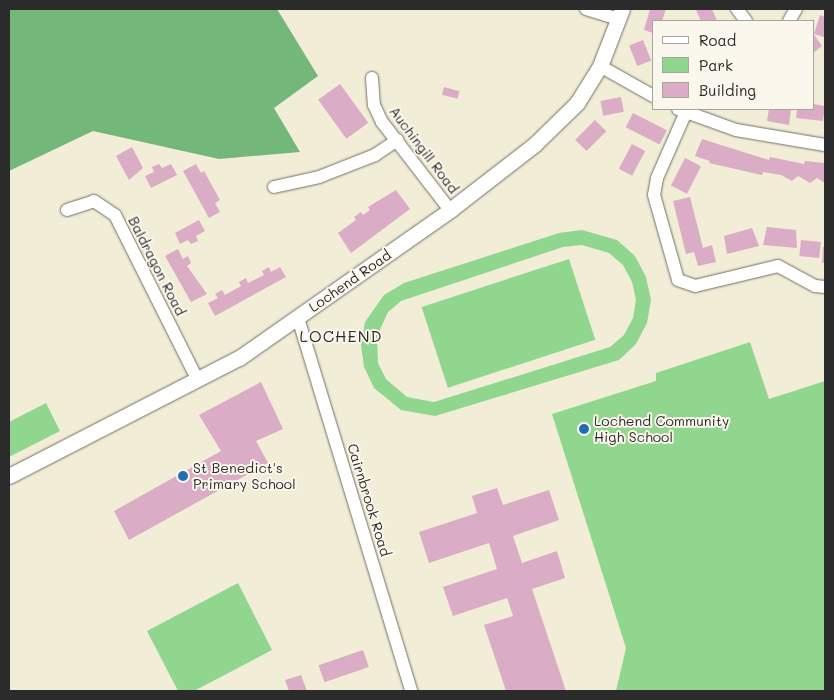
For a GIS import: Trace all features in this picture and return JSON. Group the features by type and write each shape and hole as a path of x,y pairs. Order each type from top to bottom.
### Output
{"street":[{"path":"586,9 621,14"},
{"path":"737,9 745,20"},
{"path":"790,20 796,9"},
{"name":"Lochend Road","path":"9,476 239,358 450,210 553,129 577,103 600,66 621,14"},
{"path":"600,66 652,95"},
{"name":"Auchingill Road","path":"372,78 374,105 397,140 450,210"},
{"path":"825,145 771,138 682,110 657,178 654,195 678,280 695,286 778,266 814,286 825,287"},
{"path":"274,187 319,177 375,155 397,140"},
{"name":"Baldragon Road","path":"67,210 94,201 115,215 197,379"},
{"name":"Cairnbrook Road","path":"298,318 411,691"}],"green space":[{"path":"9,9 277,9 318,76 274,108 300,152 219,159 93,131 9,171"},
{"path":"582,230 617,240 635,256 646,277 651,300 647,323 636,344 619,360 435,416 401,410 374,388 364,367 361,345 365,322 384,295 404,283 559,233","holes":["582,245 609,253 623,265 632,282 636,300 633,318 624,335 610,347 434,402 407,397 386,379 378,363 377,336 388,312 401,301 563,247"]},
{"path":"569,259 595,340 448,388 422,307"},
{"path":"750,342 769,399 825,381 825,691 616,691 626,648 552,414 656,381 656,373"},
{"path":"46,403 60,431 9,457 9,422"},
{"path":"238,583 272,650 194,691 178,691 147,631"}],"building":[{"path":"650,9 666,9 662,20 652,20 652,33 644,30"},
{"path":"712,9 717,20 701,20 696,10"},
{"path":"820,15 825,17 824,37 814,34"},
{"path":"814,34 822,46 814,52"},
{"path":"643,40 651,60 637,66 629,46"},
{"path":"340,84 368,123 346,139 318,100"},
{"path":"444,87 459,91 457,99 442,95"},
{"path":"621,97 624,112 603,116 600,101"},
{"path":"814,104 825,106 823,121 796,118 797,110 814,110"},
{"path":"769,110 791,110 789,125 767,121"},
{"path":"633,113 667,130 660,145 626,127"},
{"path":"595,120 606,131 587,151 575,140"},
{"path":"702,139 769,160 770,157 804,164 805,161 825,163 825,183 817,178 810,183 798,176 792,181 781,175 763,172 762,175 709,163 710,161 695,156"},
{"path":"632,144 645,151 632,176 619,169"},
{"path":"132,147 143,168 129,180 116,156"},
{"path":"685,158 701,166 687,194 671,186"},
{"path":"159,164 162,168 171,164 177,175 151,188 145,176 154,172 152,167"},
{"path":"196,164 201,173 204,171 220,200 215,203 220,212 209,218 183,171"},
{"path":"396,190 410,209 351,253 338,233 356,220 354,217 361,212 363,215 370,210 368,207"},
{"path":"690,197 703,248 712,245 716,262 698,266 694,252 686,254 673,201"},
{"path":"199,220 205,231 196,236 198,241 191,244 188,240 180,244 175,233"},
{"path":"767,227 796,230 797,248 763,245"},
{"path":"752,228 759,246 727,254 724,236"},
{"path":"801,240 821,242 819,258 799,256"},
{"path":"823,247 825,247 825,263 822,263"},
{"path":"178,249 183,259 188,256 191,263 187,266 207,294 191,302 165,256"},
{"path":"269,267 271,272 280,267 286,277 215,316 208,303 218,298 215,294 222,290 225,295 241,286 239,282 246,278 248,283 264,275 262,271"},
{"path":"261,382 283,429 256,441 268,463 129,540 114,511 221,451 199,415"},
{"path":"497,488 503,505 549,490 559,520 513,536 522,563 557,551 565,578 532,589 566,691 506,691 484,625 513,616 507,598 453,616 443,587 497,569 489,543 429,563 419,532 477,513 472,496"},
{"path":"363,650 369,667 324,682 319,665"},
{"path":"301,675 307,691 289,691 285,680"}],"place":[{"name":"Lochend Community High School","path":"584,429"},
{"name":"St Benedict's Primary School","path":"183,476"}],"district":[{"name":"LOCHEND","path":"341,336"}]}
